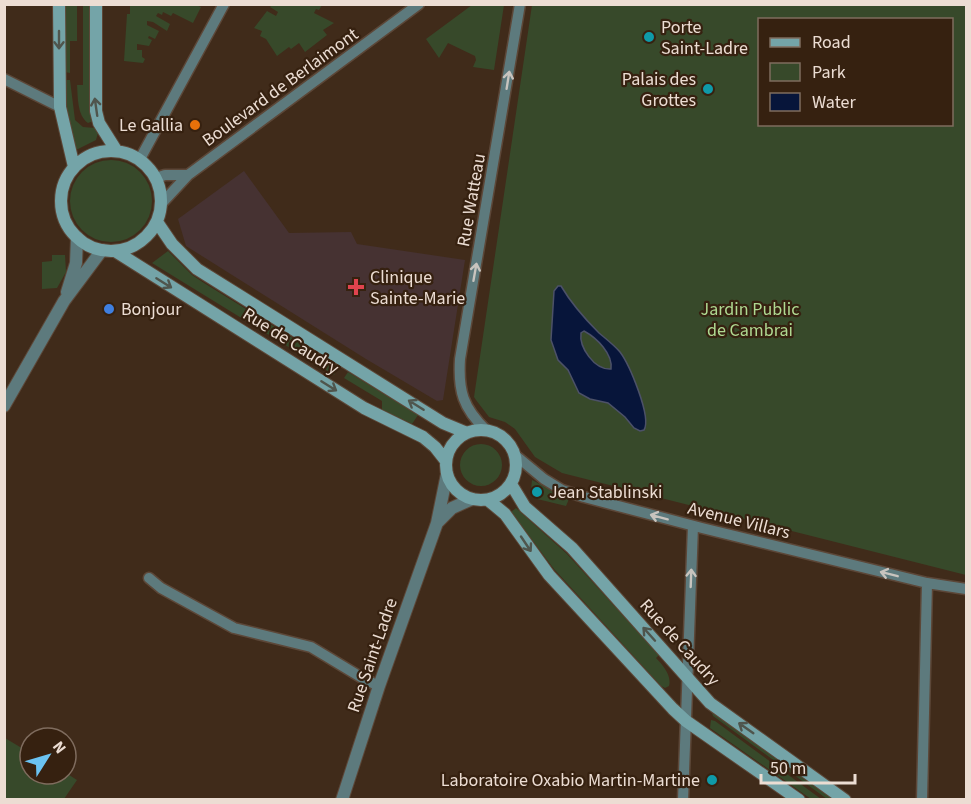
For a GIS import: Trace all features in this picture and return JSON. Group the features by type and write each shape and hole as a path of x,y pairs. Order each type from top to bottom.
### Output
{"main road":[{"path":"59,4 60,107 74,167"},
{"path":"96,4 96,111 99,123 116,150"},
{"path":"116,150 140,159 149,167 161,190 162,203 157,222 142,241 128,248 115,251 89,246 77,237 64,219 61,204 65,180 74,167 93,154 103,151 116,150"},
{"name":"Rue de Caudry","path":"157,222 172,244 197,269 443,423 467,433"},
{"name":"Rue de Caudry","path":"115,251 364,408 423,437 446,460"},
{"path":"486,430 504,438 515,455 516,470 512,484 502,495 488,500 472,499 456,490 447,474 446,460 453,444 467,433 486,430"},
{"name":"Rue de Caudry","path":"512,484 525,507 572,548 710,703 844,800"},
{"path":"488,500 504,514 540,564 668,704 686,721 799,800"}],"street":[{"path":"140,159 224,4"},
{"name":"Boulevard de Berlaimont","path":"162,203 188,175 419,4"},
{"name":"Rue Watteau","path":"486,430 469,412 464,402 460,384 460,359 520,4"},
{"path":"4,79 60,107"},
{"path":"156,178 165,175 188,175"},
{"path":"64,301 76,262 77,237"},
{"path":"4,406 64,301 102,250"},
{"name":"Avenue Villars","path":"515,455 544,480 573,494 927,583 966,589"},
{"name":"Rue Saint-Ladre","path":"342,800 379,686 437,523 447,474"},
{"path":"437,523 452,508 472,499"},
{"path":"683,800 693,526"},
{"path":"149,578 161,588 234,628 310,647 379,686"},
{"path":"922,800 927,583"}],"shaded area":[{"name":"Clinique Sainte-Marie","path":"244,171 289,233 351,232 357,244 465,260 443,400 437,401 366,359 186,246 178,219"}],"green space":[{"path":"66,5 77,5 77,41 70,41 70,73 65,72"},
{"path":"83,5 89,5 90,99 93,121 88,123 80,111 77,85 83,85"},
{"path":"130,5 196,5 201,7 193,23 173,13 171,16 163,12 162,15 158,13 156,16 170,24 167,31 147,21 147,25 159,31 155,39 149,36 148,38 152,40 149,46 137,44 137,50 142,50 142,57 145,59 143,63 124,61 127,14 130,14"},
{"path":"272,5 322,5 314,13 334,23 323,30 327,35 305,52 299,43 277,56 266,39 260,36 262,31 254,28 267,11 276,16 278,12 270,7"},
{"path":"472,5 504,5 494,70 473,67 475,56 448,43 439,58 426,39"},
{"name":"Jardin Public de Cambrai","path":"532,5 966,5 966,575 562,473 535,457 515,429 505,422 489,417 474,397"},
{"path":"65,80 70,80 75,120 83,127 95,128 98,133 96,140 76,150 67,113"},
{"path":"103,160 119,160 134,167 145,178 152,193 149,217 140,230 119,242 103,242 88,235 77,224 70,209 70,193 77,178 88,167"},
{"path":"168,251 192,275 339,367 334,375 152,263"},
{"path":"52,255 65,255 66,272 57,288 42,289 42,262 52,261"},
{"path":"348,372 418,415 412,424 382,410 382,401 344,378"},
{"path":"481,444 489,445 496,450 501,457 501,473 496,480 489,485 481,486 473,485 466,480 461,473 460,465 461,457 466,450 473,445"},
{"path":"532,480 569,499 566,506 533,498 531,492 537,494 539,491 531,490"},
{"path":"516,508 567,554 659,655 656,658 668,675 669,686 665,688 661,686 554,569 511,512"},
{"path":"712,713 718,714 838,799 827,799 713,716"},
{"path":"711,720 821,799 811,799 710,728"},
{"path":"5,738 18,746 18,786 73,786 64,799 5,799"}],"water":[{"path":"561,286 583,316 620,352 629,367 642,403 646,423 644,430 634,428 608,403 590,399 579,393 568,370 558,360 551,340 554,291","holes":["584,331 607,352 611,369 599,366 585,351 581,333"]}],"place":[{"name":"Porte Saint-Ladre","path":"649,37"},
{"name":"Palais des Grottes","path":"708,89"},
{"name":"Le Gallia","path":"195,125"},
{"name":"Clinique Sainte-Marie","path":"356,287"},
{"name":"Bonjour","path":"109,309"},
{"name":"Jean Stablinski","path":"537,492"},
{"name":"Laboratoire Oxabio Martin-Martine","path":"712,780"}]}
